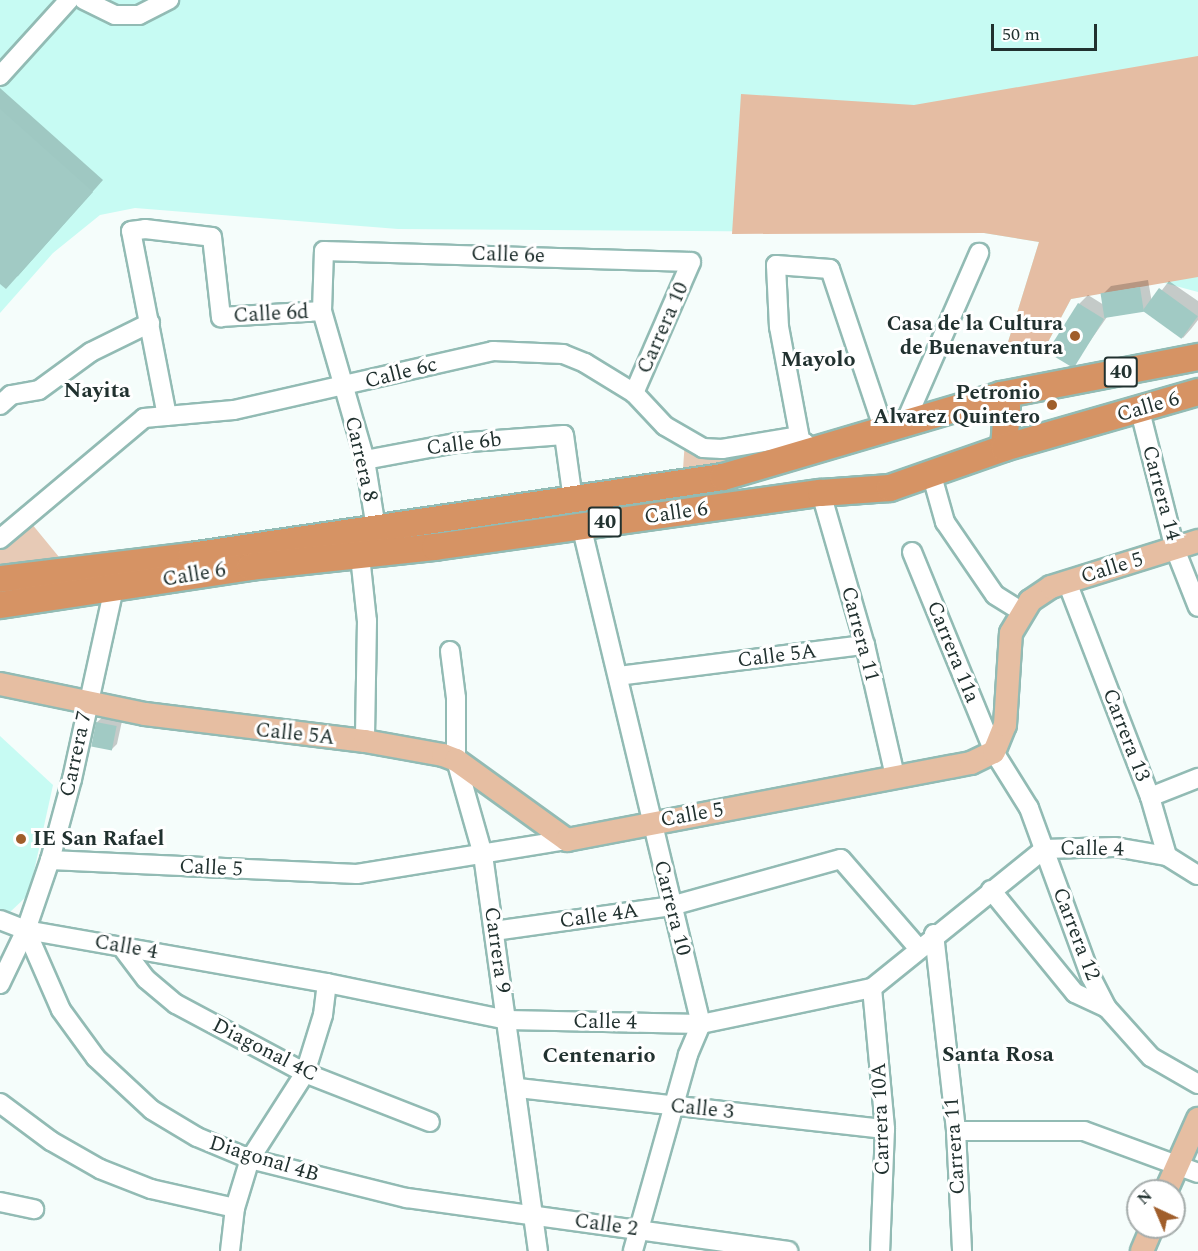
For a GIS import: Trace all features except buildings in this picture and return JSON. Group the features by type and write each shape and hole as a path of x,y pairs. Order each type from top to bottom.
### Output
{"highway":[{"name":"Calle 6","path":"0,579 191,556 723,477 805,445 894,427 1001,395 1198,357"},
{"name":"Calle 6","path":"0,605 250,567 360,556 821,493 890,488 932,476 1004,448 1140,411 1198,392"},
{"path":"1001,395 1007,408 1004,448"},
{"path":"805,445 811,473 821,493"}],"main road":[{"name":"Calle 5","path":"1021,611 1051,587 1198,541"},
{"path":"994,752 1005,725 1011,633 1021,611"},
{"name":"Calle 5A","path":"0,684 223,726 419,749 456,760 567,840"},
{"name":"Calle 5","path":"567,840 650,822 971,763 994,752"},
{"path":"1171,1179 1198,1119"}],"street":[{"path":"0,76 69,0"},
{"path":"84,0 115,15 139,15 170,0"},
{"name":"Calle 6d","path":"150,323 131,231 145,229 212,237 221,316 322,311"},
{"name":"Calle 6e","path":"324,251 692,262"},
{"name":"Carrera 8","path":"324,251 322,311 364,460 376,528"},
{"path":"894,427 980,253"},
{"name":"Carrera 10","path":"634,393 692,262"},
{"path":"805,445 778,327 776,265 830,269 894,427"},
{"path":"0,405 11,395 39,390 91,351 150,323 167,416"},
{"name":"Calle 6c","path":"0,539 129,428 144,418 234,410 493,351 531,350 563,354 634,393 665,426 703,448 805,445"},
{"name":"Carrera 14","path":"1140,411 1175,549 1198,607"},
{"name":"Calle 6b","path":"364,460 456,443 564,435 573,500"},
{"path":"932,476 945,522 995,594 1021,611"},
{"name":"Carrera 11","path":"821,493 865,645 895,776"},
{"name":"Carrera 10","path":"581,525 618,676 650,822 701,1024"},
{"name":"Carrera 11a","path":"912,552 994,752"},
{"path":"360,556 367,621 365,741"},
{"name":"Carrera 13","path":"1067,582 1150,798 1167,856"},
{"name":"Carrera 7","path":"0,984 26,930 50,860 72,779 87,702 114,588"},
{"name":"Calle 5A","path":"618,676 865,645"},
{"name":"Carrera 9","path":"450,651 456,698 456,760 483,855 518,1089 538,1251"},
{"name":"Carrera 12","path":"994,752 1029,807 1091,977 1107,1008 1151,1058 1198,1084"},
{"path":"1150,798 1198,778"},
{"name":"Calle 5","path":"50,860 357,874 567,840"},
{"name":"Calle 4","path":"0,920 26,930 327,983 507,1020 701,1024 872,988 934,934 1044,849 1115,847 1167,856"},
{"path":"1167,856 1198,875"},
{"name":"Calle 4A","path":"494,931 671,906 841,859 918,948"},
{"path":"991,890 1075,993 1107,1008"},
{"name":"Diagonal 4B","path":"26,930 61,1010 96,1058 152,1110 197,1137 250,1159 407,1198 532,1215"},
{"name":"Carrera 11","path":"934,934 956,1131 962,1251"},
{"name":"Diagonal 4C","path":"121,946 146,979 176,1004 305,1072 430,1122"},
{"path":"230,1251 235,1208 250,1159 305,1072 323,1015 327,983"},
{"name":"Carrera 10A","path":"872,988 885,1129 880,1251"},
{"path":"633,1251 673,1105 701,1024"},
{"name":"Calle 3","path":"518,1089 885,1129"},
{"path":"0,1103 51,1141 100,1169 151,1190 235,1208"},
{"path":"956,1131 1083,1131 1198,1173"},
{"path":"0,1202 34,1209"},
{"name":"Calle 2","path":"532,1215 788,1251"}],"shaded area":[{"path":"0,0 1198,0 1198,292 1161,282 1071,299 1040,357 1008,342 1039,242 984,233 398,229 135,208 100,215 53,253 0,313"},
{"path":"1198,56 1198,277 1071,299 1040,357 1008,342 1039,242 984,233 732,234 741,94 914,105"},
{"path":"685,440 805,443 677,477 683,469"},
{"path":"27,518 59,557 73,569 0,579 0,538"},
{"name":"IE San Rafael","path":"0,736 53,785 29,894 8,914 0,911"}],"place":[{"name":"Casa de la Cultura de Buenaventura","path":"1075,336"},
{"name":"Petronio Alvarez Quintero","path":"1052,405"},
{"name":"IE San Rafael","path":"21,839"}],"district":[{"name":"Mayolo","path":"818,360"},
{"name":"Nayita","path":"97,391"},
{"name":"Santa Rosa","path":"998,1055"},
{"name":"Centenario","path":"599,1056"}]}
